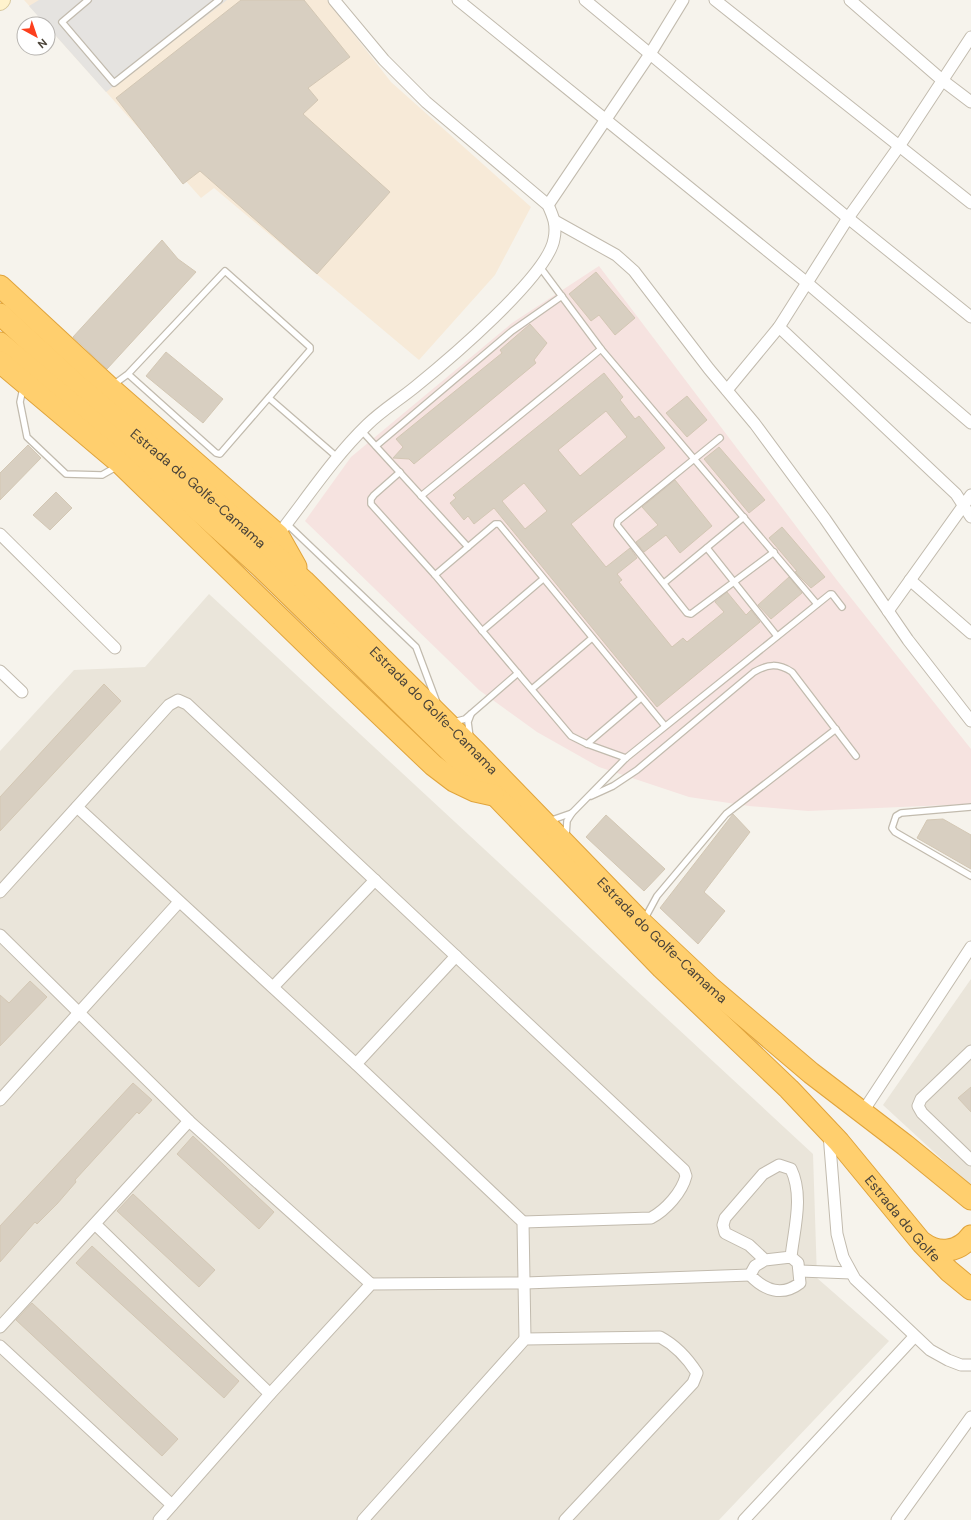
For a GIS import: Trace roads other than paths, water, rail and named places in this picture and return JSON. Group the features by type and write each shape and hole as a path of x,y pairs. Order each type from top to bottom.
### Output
{"highway":[{"path":"0,286 109,388 282,530 304,581"},
{"name":"Estrada do Golfe-Camama","path":"0,314 79,387 194,483 304,581 476,751 642,923 750,1022 862,1113"},
{"name":"Estrada do Golfe-Camama","path":"0,343 200,512 260,567 496,796 662,968 790,1089 834,1137"},
{"path":"0,362 24,384 121,464 318,656 433,765 454,781 475,791 496,796"},
{"path":"862,1113 970,1199"},
{"name":"Estrada do Golfe","path":"834,1137 922,1243 949,1271 971,1289"},
{"path":"922,1243 937,1250 948,1251 963,1244 971,1236"}],"street":[{"path":"282,530 337,457 362,430 415,387 519,292 547,256 554,240 555,221 548,204 426,102 384,60 334,0"},
{"path":"458,0 806,282 971,423"},
{"path":"585,0 848,218 971,316"},
{"path":"548,204 604,119 650,54 683,0"},
{"path":"715,0 900,145 971,203"},
{"path":"850,0 942,80 971,102"},
{"path":"727,390 779,327 806,282 848,218 900,145 971,37"},
{"path":"555,221 616,255 634,271 791,472 888,611 971,721"},
{"path":"779,327 956,494 964,504 971,517"},
{"path":"888,611 971,495"},
{"path":"0,534 114,648"},
{"path":"910,580 971,633"},
{"path":"0,671 22,692"},
{"path":"0,892 169,705 178,700 187,704 684,1170 686,1176 683,1186 660,1214 651,1218 523,1222"},
{"path":"77,807 356,1064 523,1222 525,1339 362,1520"},
{"path":"273,987 375,880"},
{"path":"0,1100 180,902"},
{"path":"0,935 189,1120 371,1284 525,1283 750,1275 760,1285 773,1290 791,1289 800,1282 798,1263 791,1257 765,1260 756,1266 750,1275"},
{"path":"862,1113 971,947"},
{"path":"356,1064 456,956"},
{"path":"971,1050 921,1099 918,1106 922,1113 971,1160"},
{"path":"0,1328 189,1120"},
{"path":"834,1137 837,1234 843,1258 851,1273 855,1279 914,1337 930,1350 961,1365 971,1365"},
{"path":"765,1260 749,1245 725,1233 723,1225 725,1218 763,1174 779,1165 791,1169 796,1180 797,1217 791,1257"},
{"path":"95,1224 270,1394"},
{"path":"800,1272 851,1273"},
{"path":"159,1520 270,1394 371,1284"},
{"path":"525,1339 660,1337 667,1341 691,1364 696,1373 693,1383 565,1520"},
{"path":"744,1520 914,1337"},
{"path":"0,1346 172,1505"},
{"path":"897,1520 971,1417"}],"lane":[{"path":"88,0 62,22 114,83 219,0"},
{"path":"540,266 601,348 696,458 817,604"},
{"path":"109,388 128,374 225,271 310,347 310,350 220,454 216,453 128,374"},
{"path":"376,446 512,331 562,296"},
{"path":"422,496 601,348"},
{"path":"24,384 20,402 27,437 66,474 102,475 121,464"},
{"path":"269,398 337,457"},
{"path":"362,430 468,547"},
{"path":"720,438 618,521 617,525 687,613 691,614 774,552"},
{"path":"400,472 371,499 371,504 571,736 587,744 626,758"},
{"path":"664,583 744,517"},
{"path":"434,576 497,523 665,726"},
{"path":"282,530 416,647 444,720 451,722 458,721 471,714 518,673"},
{"path":"707,548 777,636"},
{"path":"482,631 543,579"},
{"path":"569,848 566,835 567,821 572,813 604,778 626,758 830,593 842,607"},
{"path":"532,689 592,638"},
{"path":"588,797 613,786 637,770 754,672 765,666 773,664 783,666 792,672 856,756"},
{"path":"587,744 641,698"},
{"path":"471,714 468,722 468,732 476,751"},
{"path":"642,923 657,896 726,814 836,729"},
{"path":"971,807 901,813 896,816 892,828 895,832 971,876"},
{"path":"534,812 541,818 549,821 572,813"}]}
